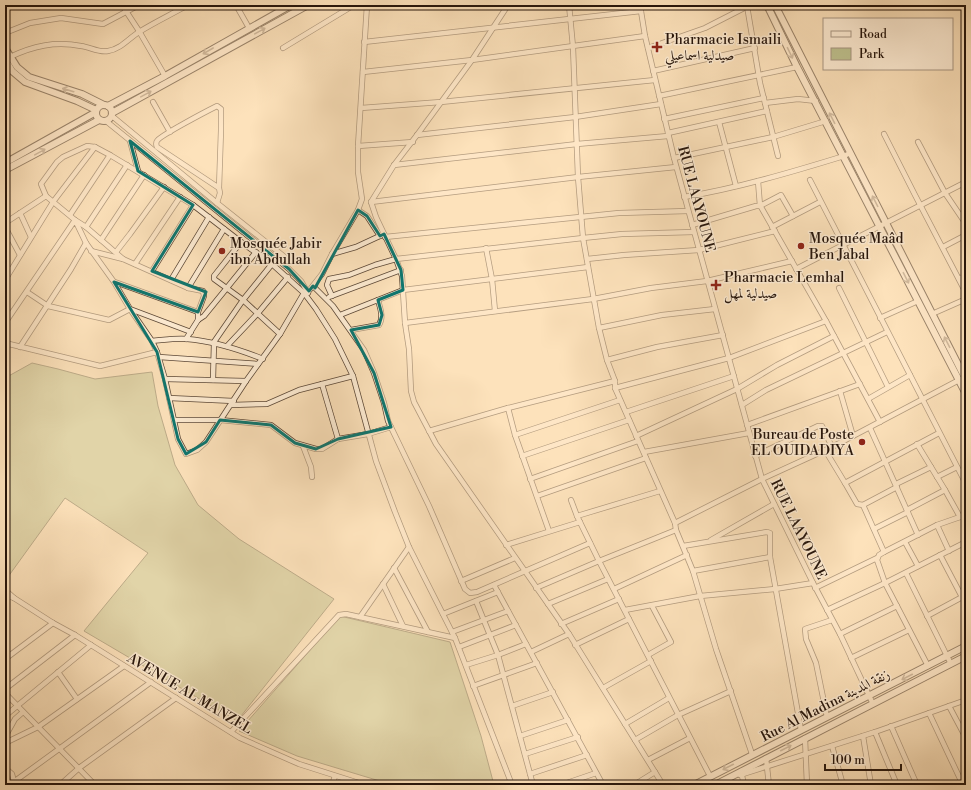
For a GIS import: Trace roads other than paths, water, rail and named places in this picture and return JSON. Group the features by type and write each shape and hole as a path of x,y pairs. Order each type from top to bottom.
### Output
{"main road":[{"path":"5,162 96,111 100,106 106,105 165,76 291,5"},
{"path":"5,170 99,120 106,121 112,115 308,5"},
{"path":"767,5 826,121 886,223 964,378 966,394"},
{"path":"775,5 880,226 918,301 964,378"},
{"path":"5,48 7,60 16,75 25,82 78,101 96,111"},
{"path":"7,60 28,77 82,94 106,105 111,109 112,115"},
{"path":"96,111 96,116 99,120"},
{"name":"Rue Al Madina زنقة المدينة","path":"694,785 752,754 966,646"},
{"name":"Rue Al Madina زنقة المدينة","path":"717,784 966,656"}],"street":[{"path":"5,8 11,5"},
{"path":"122,5 126,13 140,31 165,76"},
{"path":"5,33 30,23 61,18 103,24 139,5"},
{"path":"7,60 28,49 54,43 77,45 98,51 108,51 120,46 140,31 188,5"},
{"path":"236,5 249,28"},
{"path":"283,48 354,5"},
{"path":"75,220 86,243 114,282 152,341 158,354 165,379 178,439 186,454 197,450 206,442 246,381 280,334 306,292 322,274 358,210 362,198 358,172 358,146 364,42 367,5 372,5"},
{"path":"508,5 472,60 413,142 394,164 371,202 383,235 401,270 405,323 409,349 411,391 414,402 428,431 568,634 663,785"},
{"path":"569,5 573,47 578,177 583,238 598,328 607,360 615,381 615,388 675,523 676,530 693,571 716,648 752,754"},
{"name":"RUE LAAYOUNE","path":"640,5 645,36 676,167 762,479 826,610 840,634 873,704"},
{"path":"648,48 705,28 748,6 759,75 778,156"},
{"path":"364,42 641,11"},
{"path":"363,72 472,60 645,36"},
{"path":"653,72 755,48"},
{"path":"659,96 798,67"},
{"path":"361,108 441,102 655,80"},
{"path":"664,119 764,100 798,99 816,101"},
{"path":"153,102 170,132"},
{"path":"418,135 575,117 661,104"},
{"path":"216,203 220,193 221,130 221,108 217,106 157,140 156,147 219,188"},
{"path":"394,164 668,134 767,111"},
{"path":"112,115 216,203 286,258"},
{"path":"106,121 289,269 301,281 309,299 335,339 353,376 377,465 409,547 459,647 512,785"},
{"path":"674,158 773,137 826,121"},
{"path":"720,122 725,148 736,186"},
{"path":"884,134 966,293"},
{"path":"130,141 138,171"},
{"path":"358,146 413,142"},
{"path":"918,142 945,193 966,224"},
{"path":"123,259 86,227 75,220 46,196 41,184 57,162 69,154 87,146 95,147 110,154 180,197 272,264 306,292"},
{"path":"5,280 54,202 95,147"},
{"path":"70,215 110,154"},
{"path":"684,197 758,181 847,155"},
{"path":"86,227 127,165"},
{"path":"371,202 578,177 676,167"},
{"path":"101,240 144,175"},
{"path":"810,180 966,484"},
{"path":"758,181 760,206 826,321 880,422"},
{"path":"796,269 966,182"},
{"path":"116,252 164,187"},
{"path":"692,225 760,206 781,195 793,216"},
{"path":"5,224 46,196"},
{"path":"135,264 180,197"},
{"path":"587,259 699,250 774,229 793,216 820,202"},
{"path":"152,271 193,206"},
{"path":"358,210 367,216 383,235"},
{"path":"332,254 356,247 383,235 619,213 688,211"},
{"path":"20,213 31,237"},
{"path":"171,280 209,217"},
{"path":"5,323 75,220"},
{"path":"5,227 20,255"},
{"path":"188,288 224,229"},
{"path":"328,280 349,275 396,259 622,234 694,232"},
{"path":"943,247 966,235"},
{"path":"241,242 214,276 214,279 243,300 280,334"},
{"path":"20,347 48,306 86,243"},
{"path":"486,248 492,279 495,311"},
{"path":"92,250 123,259 188,288 203,292 204,296 198,312 198,320"},
{"path":"186,339 198,320 204,316 256,252"},
{"path":"405,323 593,299 651,288 707,281 792,261"},
{"path":"213,380 214,342 243,300 272,264"},
{"path":"340,315 403,290 588,267"},
{"path":"5,269 8,274"},
{"path":"325,298 401,270"},
{"path":"322,274 328,280"},
{"path":"959,279 966,275"},
{"path":"227,346 258,313 288,277"},
{"path":"328,280 327,285 332,296"},
{"path":"114,282 198,312"},
{"path":"312,286 340,315 364,350 374,373 388,420 429,506 465,589 473,593 590,543"},
{"path":"839,288 888,387"},
{"path":"27,292 48,306 109,320 130,309 191,332"},
{"path":"932,314 966,299"},
{"path":"351,330 379,325 382,320 382,315 378,300"},
{"path":"880,318 918,301"},
{"path":"598,328 662,315 715,309"},
{"path":"615,388 729,358 826,321"},
{"path":"742,405 766,390 887,332"},
{"path":"607,360 656,347 723,335"},
{"path":"530,479 637,438 737,389 777,365 834,336"},
{"path":"152,341 186,339 214,342 262,359"},
{"path":"5,343 100,366 158,354 258,364"},
{"path":"868,399 910,375"},
{"path":"169,398 267,404 300,390 353,376"},
{"path":"626,412 734,376"},
{"path":"675,523 762,479 870,428 964,378"},
{"path":"165,379 246,381"},
{"path":"428,431 508,408 615,381"},
{"path":"322,384 338,439"},
{"path":"747,425 860,384"},
{"path":"840,391 853,436"},
{"path":"515,435 620,400"},
{"path":"508,408 515,435 549,531"},
{"path":"174,420 220,420 271,425 295,443 316,449 322,449 338,439 368,434 391,427"},
{"path":"522,456 629,420"},
{"path":"755,456 818,426 823,428 832,447"},
{"path":"870,428 918,535"},
{"path":"644,452 749,433"},
{"path":"845,483 939,433"},
{"path":"917,444 960,517"},
{"path":"303,446 312,477"},
{"path":"825,450 857,504 863,505 931,467"},
{"path":"537,496 646,458"},
{"path":"937,477 957,467"},
{"path":"874,529 945,490"},
{"path":"577,516 660,491"},
{"path":"571,500 577,516 608,579 710,776"},
{"path":"707,542 774,504"},
{"path":"863,505 884,552"},
{"path":"625,610 700,596 814,586 877,558 884,552 918,535 966,514"},
{"path":"506,545 580,522"},
{"path":"937,526 949,551"},
{"path":"536,588 676,530"},
{"path":"683,546 769,532 771,535 770,557 801,730"},
{"path":"904,542 918,566"},
{"path":"826,610 906,573 966,542"},
{"path":"360,617 409,547"},
{"path":"614,589 687,555"},
{"path":"927,616 964,596 940,555"},
{"path":"693,571 770,557"},
{"path":"461,581 515,558"},
{"path":"877,558 885,583 928,666"},
{"path":"394,568 428,632"},
{"path":"906,573 951,664"},
{"path":"548,604 608,579"},
{"path":"383,584 403,626"},
{"path":"494,585 603,785"},
{"name":"AVENUE AL MANZEL","path":"5,590 14,598 53,623 75,635 231,732 299,764 365,785"},
{"path":"443,614 498,592"},
{"name":"AVENUE AL MANZEL","path":"5,595 14,598"},
{"path":"561,624 619,599"},
{"path":"476,601 498,655 533,785"},
{"path":"648,655 671,642 652,606"},
{"path":"840,634 897,606"},
{"path":"452,632 508,611"},
{"path":"231,732 342,613 455,638"},
{"path":"575,645 629,619"},
{"path":"827,717 816,664 806,638 805,629 832,620"},
{"path":"5,659 53,623"},
{"path":"459,647 516,625"},
{"path":"851,658 909,630"},
{"path":"531,652 568,634"},
{"path":"5,689 75,635"},
{"path":"466,666 526,644"},
{"path":"5,716 91,645"},
{"path":"603,688 651,661"},
{"path":"473,686 537,663"},
{"path":"5,743 38,727 124,666"},
{"path":"58,672 77,699"},
{"path":"5,768 12,774 15,783 151,682"},
{"path":"635,740 678,715 731,691"},
{"path":"512,706 553,692"},
{"path":"5,693 95,785"},
{"path":"60,785 79,768 176,698"},
{"path":"625,724 669,698"},
{"path":"744,785 742,772 767,767 805,755 966,700"},
{"path":"949,706 966,738"},
{"path":"5,737 15,719 23,712"},
{"path":"929,713 963,785"},
{"path":"520,736 568,720"},
{"path":"892,726 917,785"},
{"path":"875,732 897,785"},
{"path":"863,736 871,785"},
{"path":"525,754 578,737"},
{"path":"648,760 690,738"},
{"path":"804,738 807,785"},
{"path":"832,746 843,785"},
{"path":"530,774 587,755"},
{"path":"766,758 769,785"},
{"path":"634,785 656,772"},
{"path":"561,785 596,773"},
{"path":"332,785 335,776"}],"place":[{"name":"Pharmacie Ismaili صيدلية اسماعيلي","path":"657,47"},
{"name":"Mosquée Maâd Ben Jabal","path":"801,246"},
{"name":"Mosquée Jabir ibn Abdullah","path":"222,251"},
{"name":"Pharmacie Lemhal صيدلية لمهل","path":"716,285"},
{"name":"Bureau de Poste EL OUIDADIYA","path":"862,442"}]}
